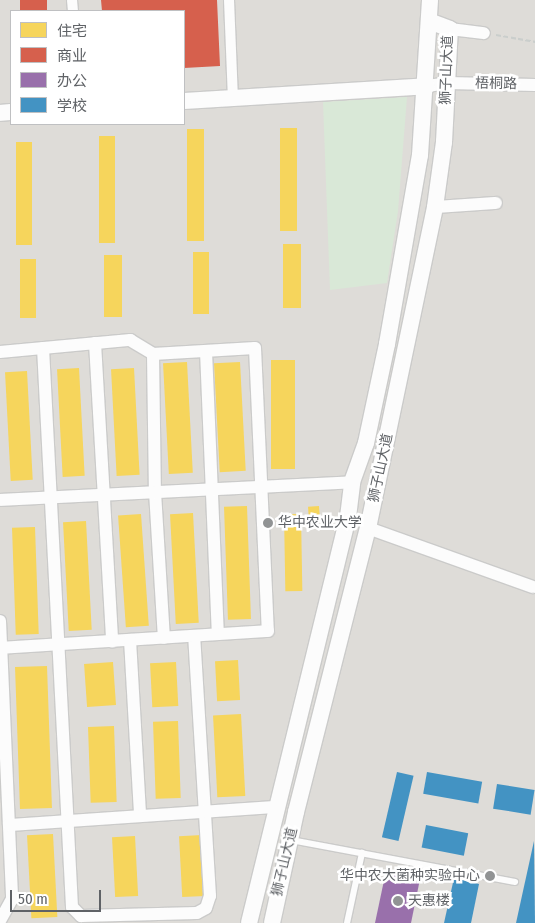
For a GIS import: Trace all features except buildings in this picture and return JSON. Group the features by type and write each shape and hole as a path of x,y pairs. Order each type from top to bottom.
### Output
{"street":[{"path":"229,0 233,98"},
{"name":"狮子山大道","path":"249,923 275,807 348,517 352,482 366,444 387,344 420,155 427,86 430,0"},
{"name":"狮子山大道","path":"272,923 290,840 368,528 435,208 448,83 450,30 429,21"},
{"path":"450,30 484,33"},
{"name":"梧桐路","path":"427,86 448,83 535,85"},
{"path":"185,101 427,86"},
{"path":"435,208 496,203"},
{"path":"0,352 130,340 152,354 255,348 268,631 1,648"},
{"path":"95,343 102,496 112,642"},
{"path":"43,348 50,499 60,645 72,907 81,916 197,913 206,908 210,896 194,636"},
{"path":"206,351 210,489 218,634"},
{"path":"152,354 155,492 164,638"},
{"path":"0,500 50,499 352,482"},
{"path":"368,528 533,587"},
{"path":"0,621 9,824 5,865 12,899 0,921"},
{"path":"130,640 140,816"},
{"path":"9,824 275,807"}],"lane":[{"path":"290,840 515,882"},
{"path":"347,923 362,853"}],"path":[{"path":"484,33 535,42"}],"shaded area":[{"name":"华中农业大学","path":"0,0 535,0 535,923 0,923"}],"green space":[{"path":"407,97 398,211 387,283 330,290 323,102"}],"place":[{"name":"华中农业大学","path":"268,523"},
{"name":"华中农大菌种实验中心","path":"490,876"},
{"name":"天惠楼","path":"398,901"}]}
